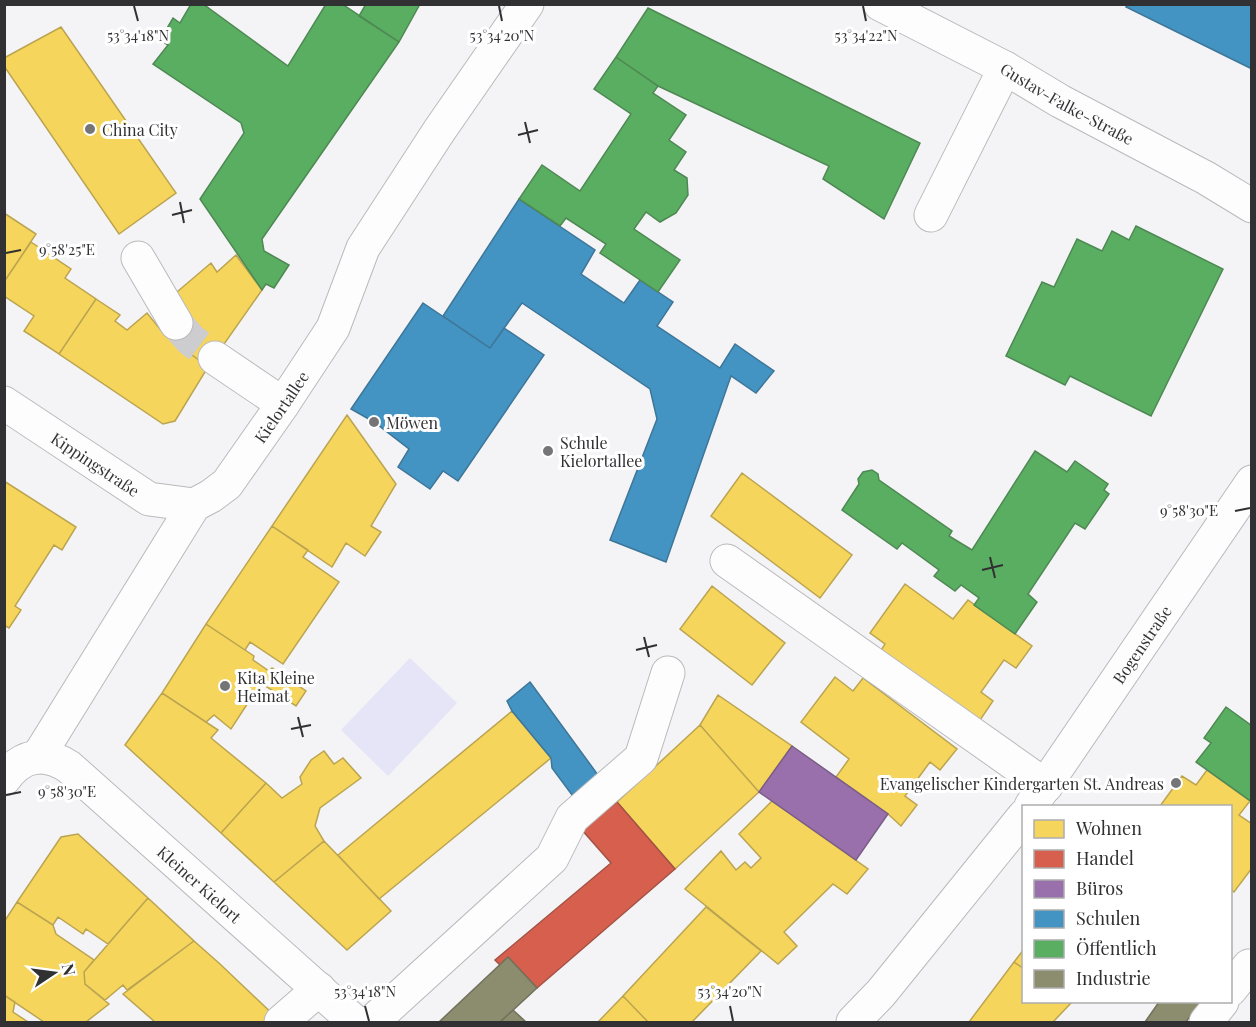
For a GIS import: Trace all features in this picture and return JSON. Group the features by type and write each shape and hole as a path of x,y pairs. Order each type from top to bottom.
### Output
{"street":[{"name":"Kielortallee","path":"38,757 194,505 211,496 226,484 284,404 333,328 363,248 439,131 527,4"},
{"name":"Gustav-Falke-Straße","path":"880,4 1005,68 1060,101 1206,178 1251,206"},
{"path":"931,215 1005,68"},
{"path":"138,258 176,322"},
{"path":"215,358 284,404"},
{"name":"Kippingstraße","path":"4,403 149,500 194,505"},
{"name":"Bogenstraße","path":"1035,803 1251,482"},
{"path":"727,561 1035,803"},
{"path":"372,1023 552,858 572,818 640,758 668,673"},
{"path":"4,779 17,764 38,757"},
{"name":"Kleiner Kielort","path":"38,757 49,757 69,767 355,1023"},
{"name":"Bogenstraße","path":"853,1023 881,993 1022,819"},
{"path":"281,1022 319,989"},
{"path":"1206,1023 1221,1003"}],"shaded area":[{"path":"410,658 457,703 388,776 341,730"}],"building: Wohnen":[{"name":"China City","path":"61,27 176,193 119,234 4,66 4,58"},
{"path":"4,213 36,234 4,282"},
{"path":"31,242 71,269 65,278 96,299 59,354 24,331 34,316 4,296 4,282"},
{"path":"236,255 262,290 208,367 164,334 185,314 171,297 211,263 217,272"},
{"path":"96,299 120,315 115,321 127,330 147,313 164,334 208,367 175,421 163,424 59,354"},
{"path":"347,415 396,484 371,526 381,532 365,556 346,543 332,567 272,526"},
{"path":"742,473 852,555 820,598 711,516"},
{"path":"4,481 76,527 62,550 54,545 15,606 21,610 9,628 4,625"},
{"path":"272,526 308,550 303,557 339,582 283,664 250,642 245,650 206,624"},
{"path":"905,584 953,619 968,600 1032,646 1016,668 1004,660 981,692 993,701 978,723 880,652 885,644 870,633"},
{"path":"712,586 785,643 752,685 680,629"},
{"path":"206,624 254,656 253,660 269,671 272,668 306,691 296,706 261,683 231,729 214,715 206,722 162,693"},
{"path":"835,677 853,691 863,678 957,749 940,770 930,762 905,796 917,805 901,826 836,777 849,759 801,722"},
{"path":"162,693 218,730 211,738 266,783 221,833 125,745"},
{"path":"718,695 792,746 759,792 700,725"},
{"path":"512,711 551,758 379,899 338,855"},
{"path":"700,725 759,792 675,869 617,802"},
{"path":"324,751 334,764 343,758 361,778 320,808 315,826 324,841 274,882 221,833 266,783 282,798 302,784 300,777 311,760"},
{"path":"1207,770 1250,801 1239,815 1252,824 1252,868 1234,892 1232,890 1232,805 1161,805 1182,776 1196,785"},
{"path":"772,801 868,869 847,894 833,884 784,932 797,946 778,964 685,889 721,851 736,870 745,862 751,868 761,858 739,834"},
{"path":"78,834 148,898 108,944 86,929 83,934 58,917 53,925 17,902 61,837"},
{"path":"324,841 391,911 347,950 274,882"},
{"path":"148,898 194,941 127,990 123,985 105,1000 85,984 84,972"},
{"path":"17,902 53,925 56,934 94,960 84,972 85,984 109,1004 86,1022 44,1022 4,995 4,922"},
{"path":"706,907 761,951 692,1022 648,1022 623,996"},
{"path":"194,941 281,1022 155,1022 123,994"},
{"path":"1022,952 1022,968 1014,962"},
{"path":"1014,962 1022,968 1022,1003 1071,1003 1053,1022 969,1022"},
{"path":"4,995 15,1002 13,1012 28,1022 4,1022"},
{"path":"623,996 648,1022 598,1022"}],"building: Handel":[{"path":"617,802 675,869 537,988 508,957 500,965 495,960 611,863 582,830"}],"building: Büros":[{"path":"792,746 888,814 856,860 759,792"}],"building: Schulen":[{"path":"1128,4 1252,4 1252,69 1126,7"},
{"path":"519,199 595,250 581,274 624,303 640,280 673,302 657,326 720,368 735,344 774,371 756,393 731,376 666,562 610,540 657,419 650,389 522,303 490,348 443,316"},
{"path":"423,303 490,348 504,328 544,355 458,481 443,471 430,489 398,467 409,449 374,422 351,409"},
{"path":"530,682 598,775 572,795 552,768 551,758 512,711 507,701"}],"building: Öffentlich":[{"path":"191,4 203,4 288,66 326,4 342,4 399,42 262,239 264,251 289,265 274,288 266,284 262,290 200,199 244,133 241,123 153,64 168,45 160,40 173,18 180,23"},
{"path":"366,4 420,4 399,42 359,16"},
{"path":"648,8 920,143 884,219 823,179 829,166 658,86 616,57"},
{"path":"616,57 658,86 653,93 686,115 669,140 686,152 674,170 687,178 688,195 676,213 660,222 646,212 634,229 680,260 658,292 600,253 606,244 566,218 560,226 519,199 542,165 580,191 631,114 594,89"},
{"path":"1136,226 1223,269 1151,416 1070,376 1065,385 1006,356 1042,282 1054,287 1077,239 1102,251 1112,231 1129,240"},
{"path":"1035,451 1067,472 1075,461 1108,484 1104,490 1109,494 1085,529 1075,523 1028,594 1037,602 1015,634 974,605 979,598 961,585 955,591 934,576 939,570 902,543 897,549 842,510 859,484 858,479 863,472 872,470 878,474 879,480 952,531 949,536 972,550"},
{"path":"1226,707 1252,726 1252,802 1196,762 1211,743 1204,738"}],"building: Industrie":[{"path":"508,957 537,988 500,1022 439,1022"},
{"path":"1158,1003 1199,1003 1186,1022 1145,1022"},
{"path":"513,1010 526,1022 500,1022"}],"tunnel":[{"path":"176,323 191,340 215,358"}],"place":[{"name":"China City","path":"90,129"},
{"name":"Möwen","path":"374,422"},
{"name":"Schule Kielortallee","path":"548,451"},
{"name":"Kita Kleine Heimat","path":"225,686"},
{"name":"Evangelischer Kindergarten St. Andreas","path":"1176,783"}]}
